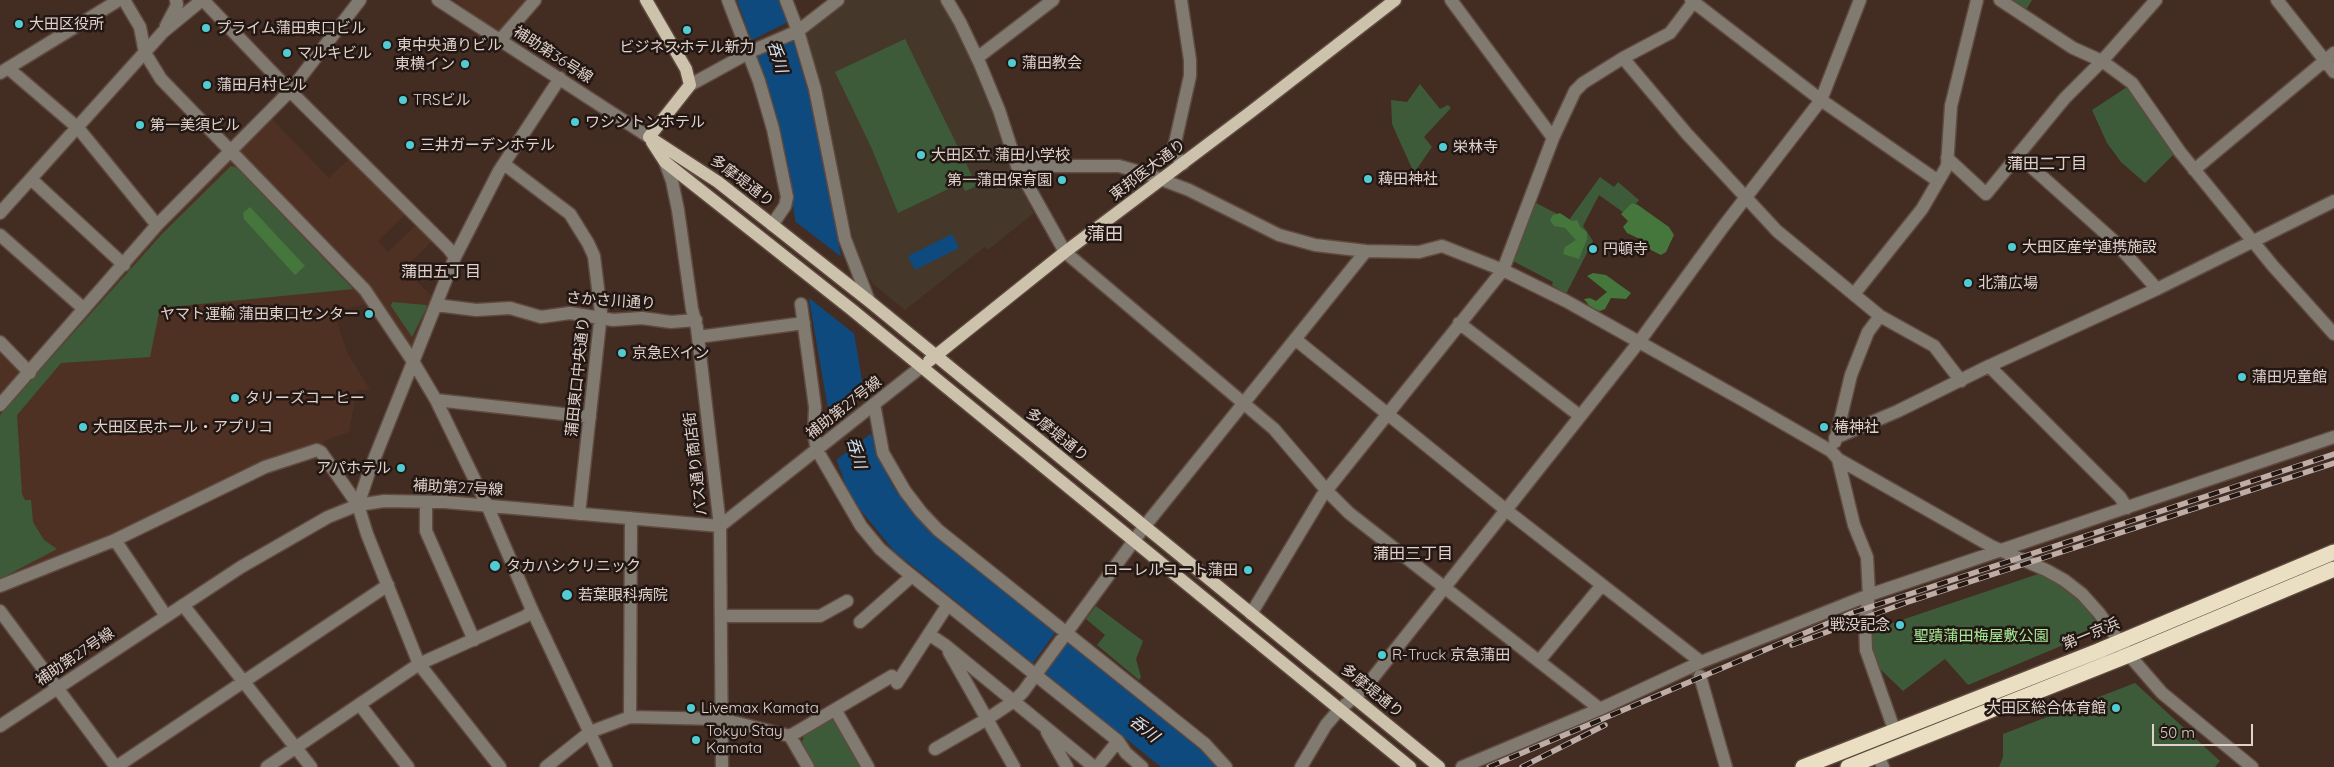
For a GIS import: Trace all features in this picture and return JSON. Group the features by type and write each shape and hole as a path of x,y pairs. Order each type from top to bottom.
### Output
{"highway":[{"name":"第一京浜","path":"1803,767 2119,642 2334,552"},
{"path":"1848,767 1881,761 2334,569"}],"main road":[{"path":"646,0 686,70 690,85 649,137 665,162 852,309 1410,767"},
{"name":"東邦医大通り","path":"921,367 1064,252 1162,180 1395,0"},
{"name":"多摩堤通り","path":"649,137 694,165 869,301 935,357 1439,767"}],"street":[{"path":"119,0 4,71 78,128 157,225"},
{"path":"124,0 140,27 145,53 160,79 365,290 414,363 436,400 487,505 532,610 606,767"},
{"path":"163,32 177,6 176,0"},
{"path":"0,213 163,32 202,0 455,257"},
{"path":"0,405 30,373 157,225 290,90 360,0"},
{"name":"補助第36号線","path":"438,0 649,137"},
{"path":"500,40 535,0"},
{"path":"728,0 750,52 773,129 787,197 785,206 772,225"},
{"path":"786,0 815,88 846,239 869,301"},
{"path":"690,85 750,52 796,32 838,0"},
{"path":"947,0 977,58 999,110 1018,166 1064,252 1280,434 1327,491 1349,513 1600,709"},
{"path":"977,58 1054,0"},
{"path":"1181,0 1190,60 1190,76 1173,152 1183,164"},
{"path":"1450,0 1553,138"},
{"path":"1301,767 1326,725 1339,710 1364,689 1506,510 1639,342 1821,100 1860,0"},
{"path":"1854,294 1922,209 1947,166 1951,106 1977,0"},
{"path":"2000,0 2073,48 2102,61 2132,83 2194,170 2273,266 2334,334"},
{"path":"1947,158 1986,194 2065,98 2102,61 2156,0"},
{"path":"2277,0 2329,57 2334,72"},
{"path":"1251,614 1327,491 1386,414 1503,270 1553,138 1575,91 1583,83 1623,58 1670,34 1693,1 1821,100 1938,181"},
{"path":"2194,170 2329,57"},
{"path":"1623,58 1687,134 1777,232 1880,316 1934,346 1961,380"},
{"path":"358,505 369,472 455,257 504,164 560,78"},
{"path":"2018,155 2114,241 2157,289"},
{"name":"バス通り商店街","path":"665,162 672,180 678,210 692,309 696,320 720,526 722,767"},
{"name":"蒲田東口中央通り","path":"504,164 570,214 594,256 601,319 579,514"},
{"path":"1018,166 1119,166 1189,190 1279,235 1315,246 1366,251 1418,252 1442,246 1503,270 1579,307 2001,550 2046,570 2079,591 2099,613 2129,655 2162,693 2252,767"},
{"path":"31,179 124,265"},
{"path":"1835,438 2157,289 2334,201"},
{"path":"0,235 84,309"},
{"path":"935,749 1014,702 1135,542 1144,527 1366,251"},
{"path":"801,304 815,408 814,434 817,450 861,526 880,549 948,606 1037,673 1118,741 1126,753 1142,767"},
{"name":"さかさ川通り","path":"436,305 476,310 510,308 541,317 578,313 601,319 642,318 680,322 696,320"},
{"path":"1880,316 1868,332 1851,375 1835,438 1835,455 1854,525 1867,557 1869,595 1865,621 1866,650 1895,732"},
{"path":"698,337 804,323"},
{"path":"1459,323 1580,416"},
{"path":"1296,339 1506,510 1701,662"},
{"path":"0,342 30,373"},
{"path":"1989,366 2120,497 2127,508"},
{"name":"補助第27号線","path":"0,726 268,551 328,517 358,505 384,501 487,505 720,526 921,367"},
{"path":"436,400 590,416"},
{"path":"872,406 883,453 904,491 938,530 1205,744 1226,767"},
{"path":"1462,767 1600,709 1701,662 1869,595 2334,437"},
{"path":"0,586 115,540 265,467 313,451 321,452 358,505 420,664 500,767"},
{"path":"426,502 426,531 474,640"},
{"path":"630,717 631,518"},
{"path":"115,540 166,616"},
{"path":"860,622 912,576"},
{"path":"0,611 56,689 116,767 388,585"},
{"path":"1539,661 1602,585"},
{"path":"721,616 820,616 848,601"},
{"path":"183,605 311,767"},
{"path":"546,767 590,732 630,717 721,719 790,736 894,680 930,635 948,606"},
{"path":"267,767 420,664 526,616 532,610"},
{"path":"930,635 945,645 1096,767 1118,741"},
{"path":"945,645 1014,767"},
{"path":"1700,676 1726,767"},
{"path":"360,705 408,767"},
{"path":"836,711 868,767"},
{"path":"1044,726 1067,767"},
{"path":"790,736 808,767"}],"shaded area":[{"path":"456,0 532,0 498,40"},
{"name":"大田区立 蒲田小学校","path":"846,0 943,0 964,42 988,99 1008,164 1034,213 988,250 985,247 905,310 873,284 856,254 827,113 806,37 812,26"},
{"path":"268,115 329,178 353,155 408,212 378,241 388,252 417,224 433,240 404,269 435,299 413,353 378,302 333,311 348,354 370,390 357,390 349,432 324,441 322,449 265,466 137,530 0,585 0,339 29,367"}],"green space":[{"path":"2012,0 2032,0 2026,10"},
{"path":"905,39 977,186 965,191 961,183 898,213 872,149 835,72"},
{"path":"1420,84 1440,109 1448,105 1451,108 1424,137 1432,147 1414,173 1392,124 1391,100 1407,102"},
{"path":"2127,87 2174,154 2145,183 2121,162 2107,143 2092,110"},
{"path":"231,166 237,168 353,289 160,308 150,357 61,363 17,415 22,494 25,500 31,500 33,522 44,540 57,549 0,579 0,415 162,234"},
{"path":"1600,177 1614,187 1618,182 1639,200 1627,215 1599,195 1583,226 1593,241 1566,294 1552,285 1553,282 1513,261 1532,201 1569,220"},
{"path":"1632,203 1638,205 1669,227 1674,235 1666,252 1661,255 1651,250 1642,240 1627,233 1623,227 1628,221 1621,214"},
{"path":"250,207 305,266 295,275 244,219 243,213"},
{"path":"1560,213 1572,221 1577,220 1581,228 1587,232 1587,239 1579,259 1563,254 1565,247 1576,240 1565,228 1554,226 1550,220 1553,215"},
{"path":"1593,273 1606,275 1631,293 1626,299 1611,298 1605,309 1600,311 1591,308 1584,299 1590,298 1596,301 1607,292 1587,276"},
{"path":"392,302 426,305 427,307 412,337 391,306"},
{"name":"聖蹟蒲田梅屋敷公園","path":"2044,572 2060,583 2082,604 2100,626 2099,630 1968,685 1945,659 1903,691 1879,668 1871,645 1869,631"},
{"path":"1096,606 1143,641 1136,659 1141,677 1139,680 1097,645 1105,635 1086,619"},
{"name":"大田区総合体育館","path":"2135,683 2220,761 2215,767 1999,767 2003,757 2003,734"},
{"path":"832,718 835,719 864,767 814,767 801,745 805,733"}],"water":[{"name":"呑川","path":"737,0 779,0 788,22 824,157 871,433 883,467 894,488 920,521 934,535 1206,754 1218,767 1161,767 894,551 858,507 847,489 837,461 788,178 765,79"},
{"path":"952,234 959,248 915,270 908,256"}],"pier":[{"path":"788,22 792,38 757,55 752,40"},
{"path":"792,219 844,259 857,336 804,294"},
{"path":"866,384 873,432 835,461 826,416"},
{"path":"1057,630 1068,640 1045,672 1033,663"}],"railway":[{"path":"1489,767 1852,613 2334,454"},
{"path":"1792,645 1905,603 2334,463"},
{"path":"1522,767 1605,725"}],"place":[{"name":"大田区役所","path":"19,24"},
{"name":"プライム蒲田東口ビル","path":"206,28"},
{"name":"ビジネスホテル新力","path":"687,30"},
{"name":"東中央通りビル","path":"387,45"},
{"name":"マルキビル","path":"287,53"},
{"name":"蒲田教会","path":"1012,63"},
{"name":"東横イン","path":"465,64"},
{"name":"蒲田月村ビル","path":"207,85"},
{"name":"TRSビル","path":"403,100"},
{"name":"ワシントンホテル","path":"575,122"},
{"name":"第一美須ビル","path":"140,125"},
{"name":"三井ガーデンホテル","path":"410,145"},
{"name":"栄林寺","path":"1443,147"},
{"name":"大田区立 蒲田小学校","path":"921,155"},
{"name":"薭田神社","path":"1368,179"},
{"name":"第一蒲田保育園","path":"1062,180"},
{"name":"大田区産学連携施設","path":"2012,247"},
{"name":"円頓寺","path":"1593,249"},
{"name":"北蒲広場","path":"1968,283"},
{"name":"ヤマト運輸 蒲田東口センター","path":"369,314"},
{"name":"京急EXイン","path":"622,353"},
{"name":"蒲田児童館","path":"2242,377"},
{"name":"タリーズコーヒー","path":"235,398"},
{"name":"大田区民ホール・アプリコ","path":"83,427"},
{"name":"椿神社","path":"1824,427"},
{"name":"アパホテル","path":"401,468"},
{"name":"タカハシクリニック","path":"495,566"},
{"name":"ローレルコート蒲田","path":"1248,570"},
{"name":"若葉眼科病院","path":"567,595"},
{"name":"戦没記念","path":"1900,625"},
{"name":"R-Truck 京急蒲田","path":"1382,655"},
{"name":"Livemax Kamata","path":"691,708"},
{"name":"大田区総合体育館","path":"2116,708"},
{"name":"Tokyu Stay Kamata","path":"696,740"}],"district":[{"name":"蒲田二丁目","path":"2047,164"},
{"name":"蒲田","path":"1105,235"},
{"name":"蒲田五丁目","path":"441,272"},
{"name":"蒲田三丁目","path":"1413,554"}]}
